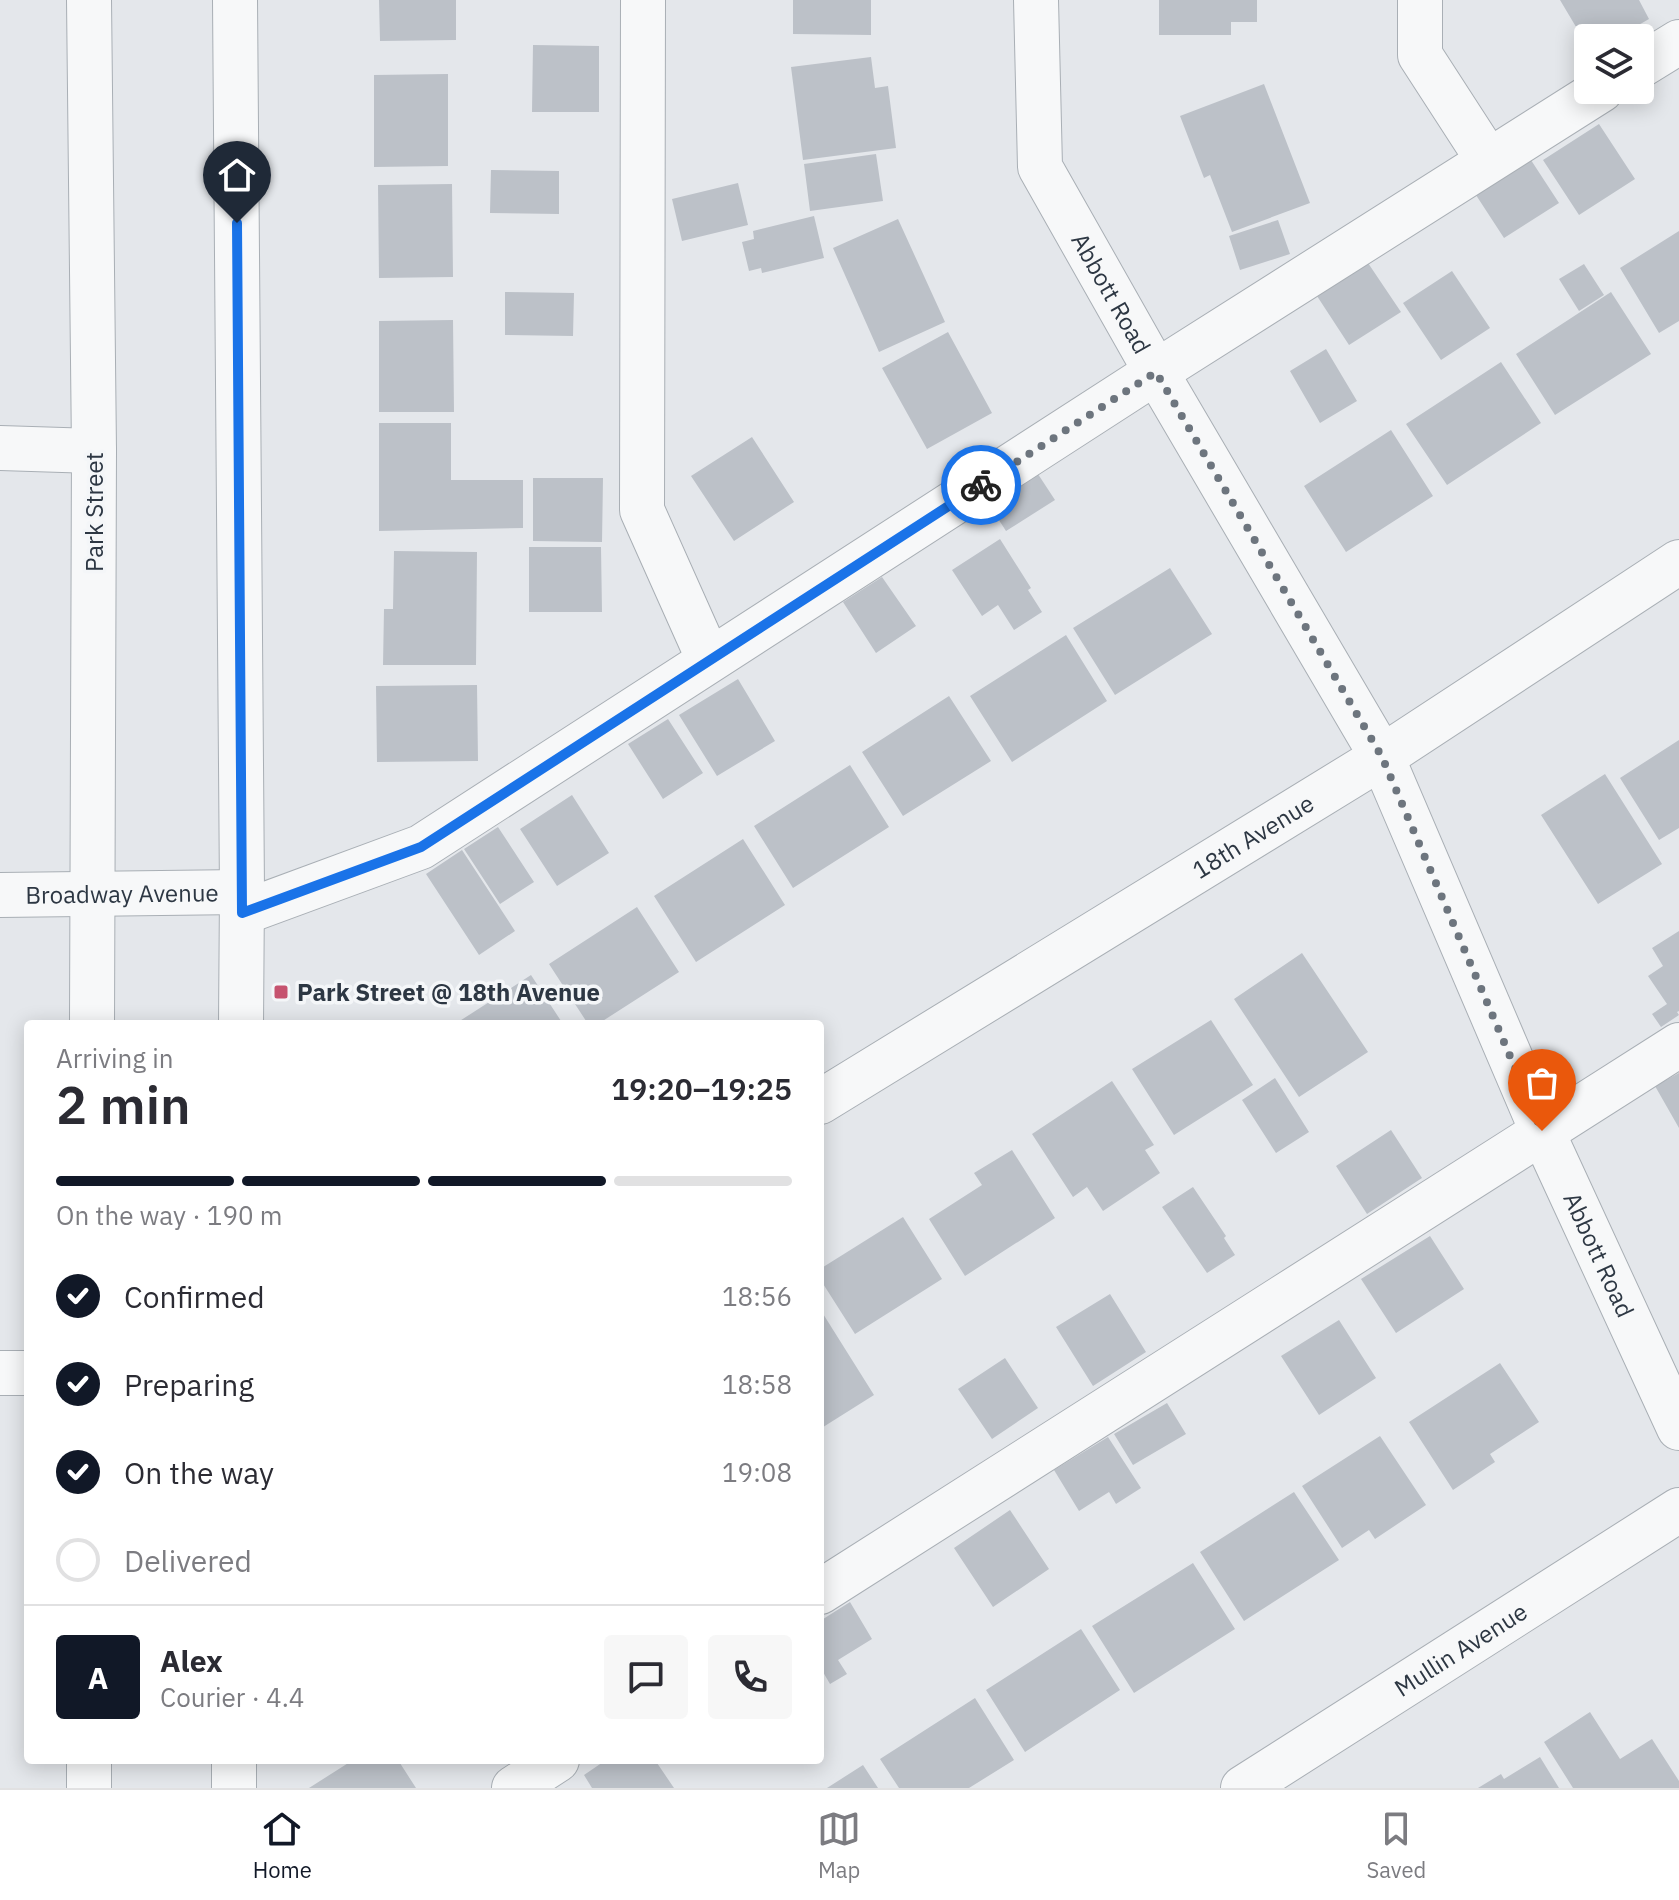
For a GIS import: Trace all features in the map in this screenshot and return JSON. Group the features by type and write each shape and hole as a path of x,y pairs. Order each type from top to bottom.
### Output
{"street":[{"name":"Park Street","path":"89,0 94,451 92,1020"},
{"path":"235,0 241,1020"},
{"path":"643,0 642,510 709,660"},
{"name":"Abbott Road","path":"1036,0 1040,167 1156,372 1382,757 1542,1131 1679,1428"},
{"path":"1420,0 1420,55 1488,160"},
{"path":"1654,57 1679,42"},
{"name":"Broadway Avenue","path":"0,895 92,894 242,902 421,847 1156,372 1578,104"},
{"path":"0,448 94,451"},
{"name":"18th Avenue","path":"824,1100 1382,757 1679,562"},
{"path":"824,1589 1679,1045"},
{"path":"0,1373 24,1373"},
{"name":"Mullin Avenue","path":"1243,1788 1679,1510"},
{"path":"89,1764 89,1788"},
{"path":"234,1764 234,1788"},
{"path":"514,1788 551,1764"}],"building":[{"path":"379,0 456,0 456,40 380,41"},
{"path":"793,0 871,0 871,35 793,34"},
{"path":"1159,0 1257,0 1257,22 1231,22 1231,35 1159,35"},
{"path":"1560,0 1639,0 1649,19 1640,24 1574,24"},
{"path":"533,45 599,46 599,112 532,112"},
{"path":"871,57 875,88 888,86 896,148 803,160 791,67"},
{"path":"448,74 448,166 374,167 374,75"},
{"path":"1264,84 1310,203 1232,232 1210,175 1204,178 1180,116"},
{"path":"1599,124 1635,179 1579,215 1543,160"},
{"path":"876,154 883,201 810,211 804,164"},
{"path":"1529,157 1559,203 1504,238 1474,192"},
{"path":"491,170 559,171 559,214 490,213"},
{"path":"738,183 748,225 682,241 672,199"},
{"path":"452,184 453,277 379,278 378,185"},
{"path":"814,216 824,258 762,273 761,268 749,271 742,242 754,239 753,231"},
{"path":"898,219 945,322 879,352 833,248"},
{"path":"1278,220 1290,254 1240,270 1229,236"},
{"path":"1679,231 1679,321 1659,333 1620,268"},
{"path":"1368,263 1401,312 1349,345 1317,296"},
{"path":"1584,264 1604,295 1579,311 1559,279"},
{"path":"1452,271 1490,328 1441,360 1403,303"},
{"path":"505,292 574,293 573,336 505,335"},
{"path":"1611,292 1651,354 1555,415 1516,354"},
{"path":"453,320 454,412 379,412 379,321"},
{"path":"948,332 992,413 927,449 882,368"},
{"path":"1326,349 1357,401 1320,423 1290,371"},
{"path":"1501,362 1541,423 1447,485 1406,424"},
{"path":"379,423 451,423 451,480 523,480 523,528 379,531"},
{"path":"1391,430 1433,496 1346,552 1304,486"},
{"path":"752,437 794,502 734,541 691,476"},
{"path":"1034,468 1055,500 1006,531 986,500"},
{"path":"533,478 603,478 602,542 533,541"},
{"path":"1000,539 1031,588 1028,590 1042,612 1014,630 998,605 982,616 952,570"},
{"path":"529,547 601,547 602,612 529,612"},
{"path":"394,551 477,552 476,665 383,665 384,609 393,609"},
{"path":"1170,568 1212,634 1115,695 1073,628"},
{"path":"882,577 916,626 876,653 843,602"},
{"path":"1066,635 1107,701 1012,762 970,696"},
{"path":"738,679 775,741 717,776 679,715"},
{"path":"477,685 478,761 377,762 376,686"},
{"path":"949,696 991,761 903,816 862,752"},
{"path":"668,719 703,773 663,799 628,744"},
{"path":"1679,740 1679,828 1659,840 1620,778"},
{"path":"850,765 889,827 793,888 754,826"},
{"path":"1605,774 1662,864 1598,904 1541,815"},
{"path":"572,795 609,853 557,886 520,829"},
{"path":"498,827 534,882 500,904 464,849"},
{"path":"743,839 785,905 696,962 654,896"},
{"path":"462,850 515,931 479,955 426,874"},
{"path":"637,907 679,972 604,1020 585,1020 549,964"},
{"path":"1679,931 1679,1015 1661,1027 1652,1014 1667,1004 1648,976 1663,966 1652,948"},
{"path":"1302,953 1368,1052 1299,1097 1234,999"},
{"path":"531,975 560,1020 461,1020"},
{"path":"1211,1020 1253,1085 1174,1135 1132,1069"},
{"path":"1679,1073 1679,1128 1655,1086"},
{"path":"1275,1078 1309,1132 1276,1153 1242,1100"},
{"path":"1112,1081 1154,1145 1145,1150 1160,1173 1103,1211 1087,1187 1073,1197 1032,1134"},
{"path":"1391,1130 1422,1178 1367,1214 1336,1166"},
{"path":"1012,1150 1055,1218 965,1276 929,1219 982,1185 974,1173"},
{"path":"1193,1187 1235,1255 1207,1273 1162,1207"},
{"path":"903,1217 942,1279 855,1334 824,1285 824,1266"},
{"path":"1430,1236 1464,1289 1396,1333 1361,1279"},
{"path":"1110,1294 1146,1352 1093,1386 1056,1327"},
{"path":"824,1315 874,1395 824,1426"},
{"path":"1339,1320 1376,1378 1319,1415 1281,1356"},
{"path":"1005,1358 1038,1408 992,1439 958,1389"},
{"path":"1500,1363 1539,1422 1490,1454 1495,1462 1453,1490 1409,1422"},
{"path":"1167,1403 1186,1434 1133,1465 1114,1434"},
{"path":"1380,1436 1426,1505 1375,1539 1369,1530 1342,1548 1302,1486"},
{"path":"1108,1437 1141,1488 1116,1504 1109,1492 1079,1511 1054,1470"},
{"path":"1294,1492 1339,1560 1244,1621 1200,1552"},
{"path":"1010,1510 1049,1569 993,1607 954,1548"},
{"path":"1193,1563 1235,1629 1134,1693 1092,1626"},
{"path":"850,1602 872,1639 838,1660 847,1674 830,1684 824,1674 824,1618"},
{"path":"1081,1629 1120,1690 1025,1752 986,1690"},
{"path":"975,1698 1014,1760 969,1788 899,1788 880,1759"},
{"path":"1590,1712 1620,1759 1652,1739 1679,1781 1679,1788 1573,1788 1544,1742"},
{"path":"1540,1757 1559,1788 1478,1788 1501,1774 1504,1779"},
{"path":"347,1764 401,1764 416,1788 309,1788"},
{"path":"600,1764 658,1764 674,1788 592,1788 584,1775"},
{"path":"863,1765 878,1788 827,1788"}],"way so far":[{"path":"981,485 1156,372 1382,757 1542,1131"}],"place":[{"name":"Park Street @ 18th Avenue","path":"281,992"}],"route":[{"path":"237,223 242,913 421,847 981,485"}]}
